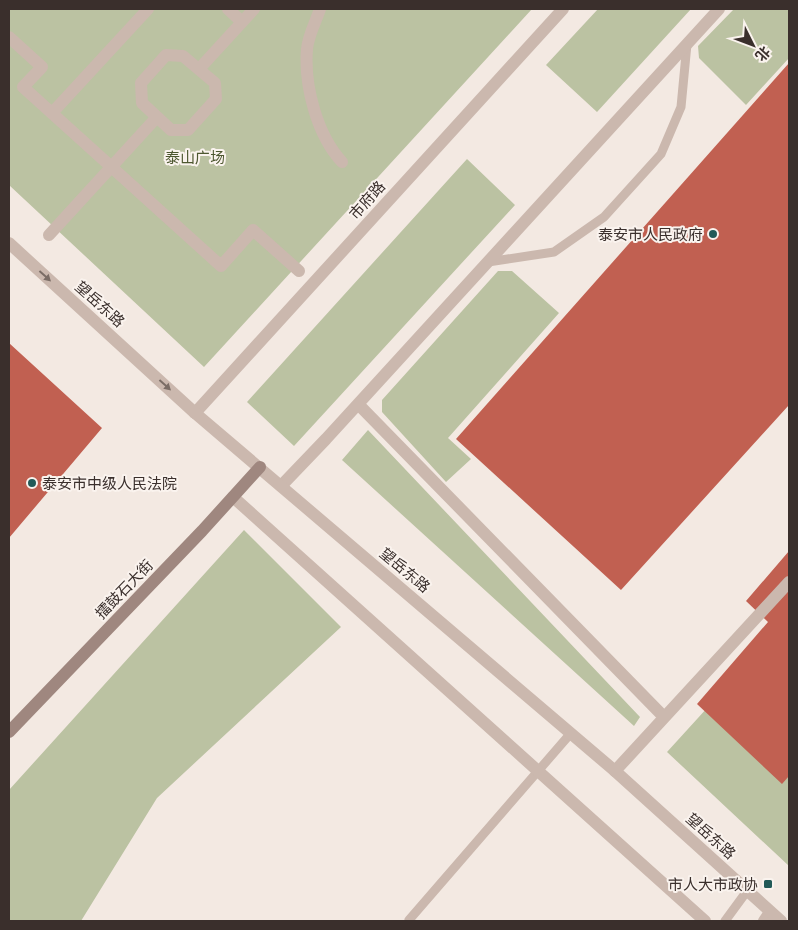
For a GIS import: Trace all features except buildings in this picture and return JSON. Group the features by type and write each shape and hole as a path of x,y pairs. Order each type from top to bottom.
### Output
{"main road":[{"name":"擂鼓石大街","path":"9,732 202,531 260,467"}],"street":[{"path":"52,113 148,9"},
{"path":"228,9 242,22"},
{"path":"199,69 254,9"},
{"path":"320,9 307,48 308,87 321,127 332,151 342,162"},
{"name":"市府路","path":"195,412 562,9"},
{"path":"281,486 719,9"},
{"path":"9,37 42,67 23,87 220,266 253,230 299,271"},
{"path":"166,55 184,56 215,83 216,99 188,130 171,130 156,117 142,103 141,83 166,55"},
{"path":"49,235 156,117"},
{"name":"望岳东路","path":"9,243 195,412 615,771 747,891 767,917 780,921"},
{"path":"358,404 664,717"},
{"path":"233,497 705,921"},
{"path":"615,771 789,582"}],"lane":[{"path":"488,262 554,252 604,217 661,154 681,107 686,44"},
{"path":"410,921 571,733"},
{"path":"725,921 747,891"}],"green space":[{"name":"泰山广场","path":"9,9 532,9 204,367 9,185"},
{"path":"598,9 691,9 597,112 546,65"},
{"path":"734,9 789,9 789,58 746,105 699,58 698,46"},
{"path":"467,159 515,205 294,446 247,402"},
{"path":"498,271 512,271 559,313 448,438 471,459 446,482 382,412 382,400"},
{"path":"368,430 640,717 634,726 342,460"},
{"path":"244,530 341,627 157,798 81,921 9,921 9,790"},
{"path":"789,618 789,866 667,752"}],"place":[{"name":"泰安市人民政府","path":"713,234"},
{"name":"泰安市中级人民法院","path":"32,483"},
{"name":"市人大市政协","path":"768,884"}]}
